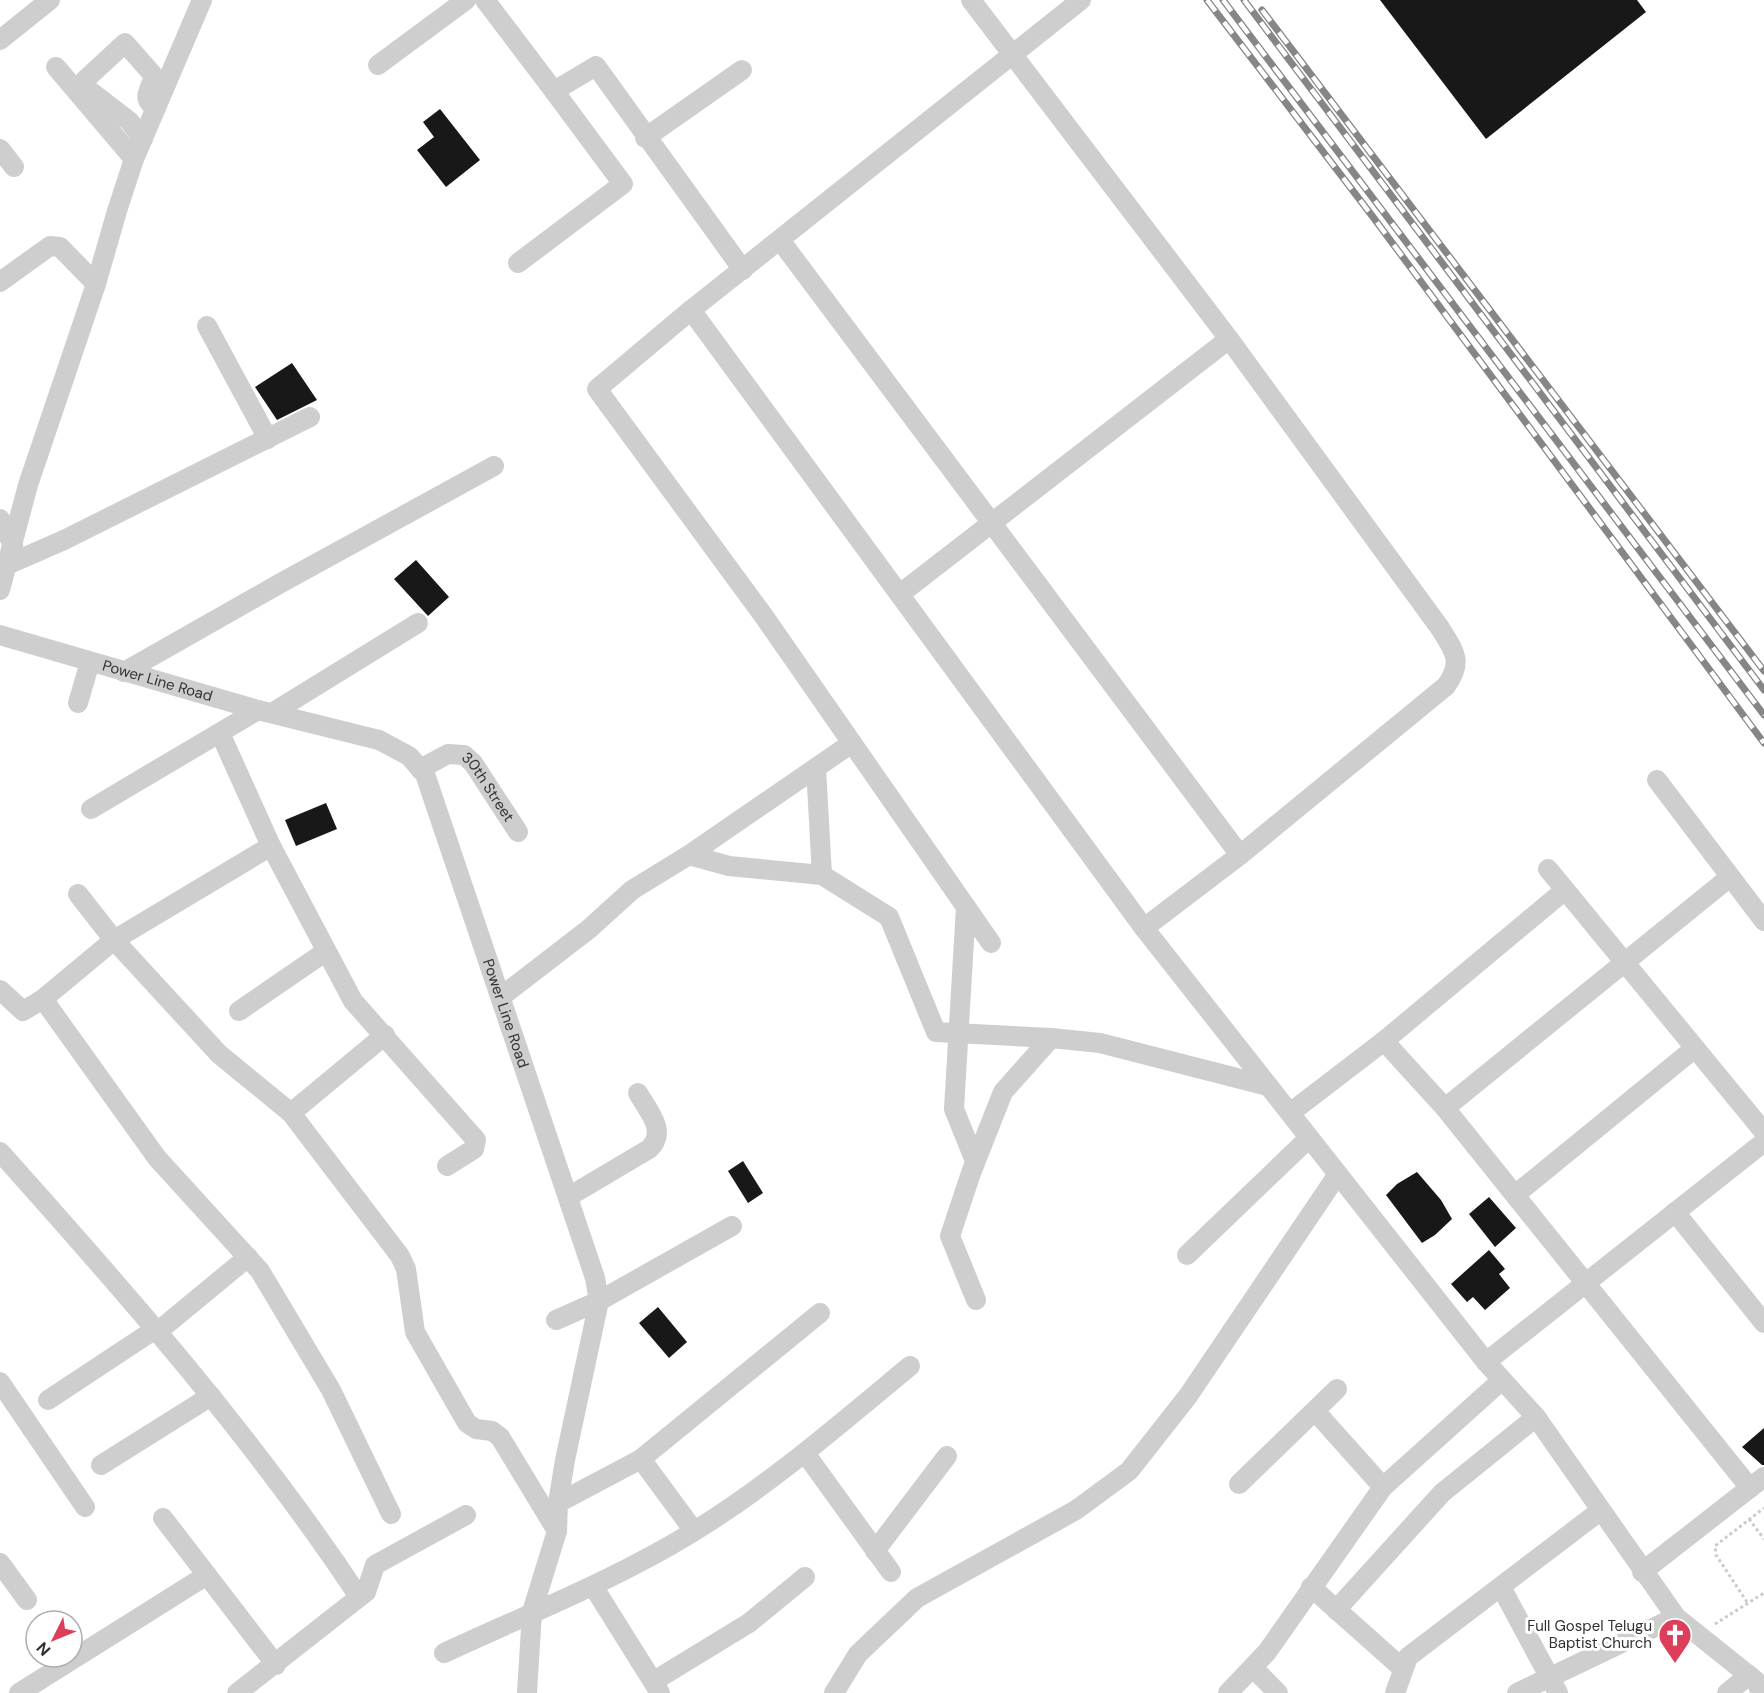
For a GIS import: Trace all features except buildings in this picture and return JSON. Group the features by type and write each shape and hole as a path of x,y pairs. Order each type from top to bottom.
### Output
{"street":[{"path":"0,40 50,0"},
{"path":"129,121 151,102 202,0"},
{"path":"378,65 466,0"},
{"path":"485,0 623,184 518,263"},
{"path":"971,0 1229,339 1440,628 1453,650 1456,663 1455,672 1446,686 1240,855 1144,928"},
{"path":"991,943 763,615 597,389 691,310 1081,0"},
{"path":"0,590 9,564 28,485 96,284 134,159 143,139 154,76 125,43 85,80 86,88 129,121 143,139"},
{"path":"554,91 596,66 645,138 743,270"},
{"path":"56,67 134,159"},
{"path":"645,138 742,70"},
{"path":"0,149 14,167"},
{"path":"780,240 1240,855"},
{"path":"0,282 50,246 60,247 96,284"},
{"path":"691,310 1144,928 1486,1362 1536,1417 1642,1572 1676,1617 1756,1681 1761,1693"},
{"path":"207,326 268,439"},
{"path":"900,594 1229,339"},
{"path":"9,564 64,540 310,417"},
{"path":"124,672 269,589 494,466"},
{"path":"0,519 13,545"},
{"path":"92,809 220,733 265,712 418,623"},
{"name":"Power Line Road","path":"0,635 265,712 379,740 409,756 420,769 435,799 595,1278 599,1301 558,1503 558,1531 532,1612 527,1693"},
{"path":"78,703 90,662"},
{"path":"220,733 271,846 325,952 353,1001 476,1140 474,1149 447,1166"},
{"path":"502,996 589,928 632,890 689,855 852,743"},
{"name":"30th Street","path":"420,769 448,754 464,754 473,763 518,832"},
{"path":"816,768 822,875"},
{"path":"1657,780 1764,921"},
{"path":"0,990 22,1011 44,999 114,940 271,846"},
{"path":"689,855 729,866 822,875 889,917 936,1032 1100,1043 1268,1086"},
{"path":"1548,869 1626,961 1764,1132"},
{"path":"1445,1108 1730,877"},
{"path":"1290,1113 1384,1041 1565,890"},
{"path":"78,894 114,940 219,1054 291,1113 400,1256 406,1269 415,1332 467,1424 476,1429 492,1431 500,1437 558,1531"},
{"path":"966,907 954,1109 975,1161"},
{"path":"239,1011 325,952"},
{"path":"44,999 157,1158 260,1271 331,1390 391,1514"},
{"path":"291,1113 385,1035"},
{"path":"976,1300 951,1236 975,1161 1003,1092 1050,1038"},
{"path":"1384,1041 1445,1108 1586,1284 1757,1482 1642,1572"},
{"path":"1515,1195 1695,1048"},
{"path":"568,1197 649,1149 656,1141 658,1131 655,1121 638,1093"},
{"path":"1187,1255 1309,1138"},
{"path":"1486,1362 1764,1142"},
{"path":"0,1152 84,1246 211,1396 316,1532 359,1597"},
{"path":"834,1693 858,1654 917,1598 1076,1510 1129,1471 1188,1396 1338,1174"},
{"path":"1676,1212 1764,1323"},
{"path":"556,1320 599,1301 732,1226"},
{"path":"48,1400 155,1331 248,1257"},
{"path":"558,1503 641,1459 820,1313"},
{"path":"444,1653 593,1586 694,1531 805,1453 909,1366"},
{"path":"1228,1693 1253,1668 1383,1487 1502,1380"},
{"path":"0,1382 85,1507"},
{"path":"1239,1484 1337,1389"},
{"path":"101,1465 211,1396"},
{"path":"1315,1411 1383,1487"},
{"path":"1336,1610 1442,1493 1536,1417"},
{"path":"805,1453 891,1572"},
{"path":"875,1551 947,1456"},
{"path":"641,1459 694,1531"},
{"path":"1395,1693 1402,1668 1408,1657 1600,1511"},
{"path":"237,1693 276,1665 366,1592 375,1565 466,1515"},
{"path":"163,1518 276,1665"},
{"path":"0,1563 27,1599"},
{"path":"19,1693 207,1575"},
{"path":"593,1586 657,1687 749,1623 805,1577"},
{"path":"1311,1587 1402,1668"},
{"path":"1501,1587 1554,1685"},
{"path":"1517,1693 1554,1685 1676,1617"},
{"path":"1253,1668 1278,1693"},
{"path":"1727,1693 1749,1676"}],"path":[{"path":"1747,1602 1715,1551 1718,1542 1764,1508"},
{"path":"1749,1519 1764,1539"},
{"path":"1698,1635 1764,1593"}],"railway":[{"path":"1207,0 1373,217 1764,743"},
{"path":"1223,0 1764,715"},
{"path":"1244,0 1764,690"},
{"path":"1262,10 1764,671"}],"place":[{"name":"Full Gospel Telugu Baptist Church","path":"1675,1664"}]}
